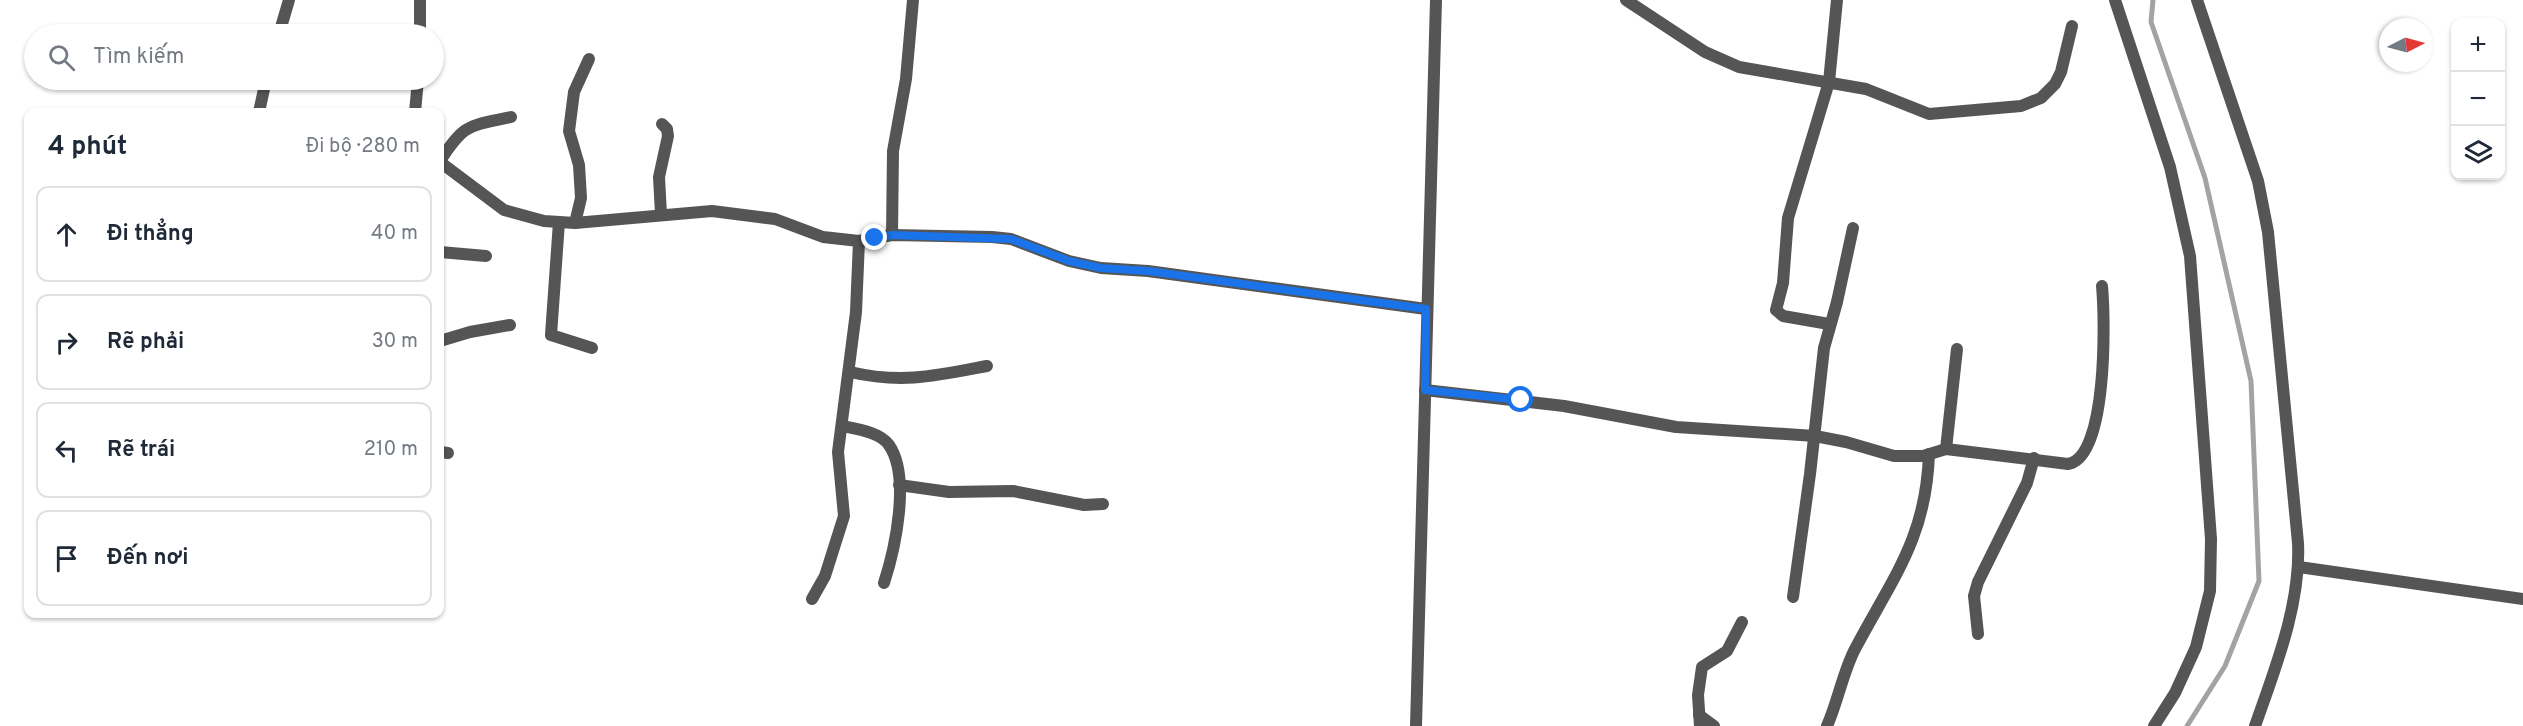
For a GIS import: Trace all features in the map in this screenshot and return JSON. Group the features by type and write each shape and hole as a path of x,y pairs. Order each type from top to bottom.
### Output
{"street":[{"path":"282,24 289,0"},
{"path":"420,0 420,24"},
{"path":"892,235 893,151 906,79 914,0"},
{"path":"1416,726 1436,0"},
{"path":"1626,0 1720,60 1739,67 1866,89 1929,114 2021,106 2042,98 2055,84 2061,72 2072,26"},
{"path":"1829,324 1783,316 1776,310 1783,284 1786,224 1829,81 1837,0"},
{"path":"2115,0 2170,167 2188,247 2211,539 2210,591 2196,647 2179,686 2154,726"},
{"path":"2197,0 2262,196 2268,232 2299,567 2286,628 2255,726"},
{"path":"575,223 581,198 579,165 569,131 574,92 589,59"},
{"path":"260,108 264,90"},
{"path":"415,108 417,90"},
{"path":"444,155 453,141 468,127 511,117"},
{"path":"661,214 659,177 668,136 667,129 662,124"},
{"path":"444,164 504,210 523,217 575,223 691,211 775,219 823,237 859,241 892,235 1011,239 1069,261 1101,268 1148,271 1426,309"},
{"path":"559,222 551,335 592,348"},
{"path":"1793,597 1815,436 1821,362 1853,228"},
{"path":"812,599 825,576 844,516 838,452 850,372 859,276 859,241"},
{"path":"444,252 486,256"},
{"path":"1425,390 1564,406 1676,427 1815,436 1846,441 1881,454 1929,454 1946,448 2068,464 2078,461 2085,451 2101,389 2105,321 2102,286"},
{"path":"444,340 470,332 510,325"},
{"path":"1946,448 1957,349"},
{"path":"850,372 888,380 904,380 987,366"},
{"path":"842,426 880,437 889,445 899,485 900,514 884,583"},
{"path":"1827,726 1854,650 1909,552 1922,517 1929,454"},
{"path":"1978,634 1974,596 1978,582 2027,483 2034,458"},
{"path":"899,485 949,492 1013,491 1084,505 1103,504"},
{"path":"2299,567 2523,599"},
{"path":"1714,726 1700,720 1702,667 1727,651 1742,622"}],"waterway":[{"path":"2153,0 2151,22 2205,178 2251,381 2259,581 2225,666 2187,726"}],"route":[{"path":"875,238 892,235 1011,239 1083,265 1148,271 1426,309 1425,390 1521,400"}]}
